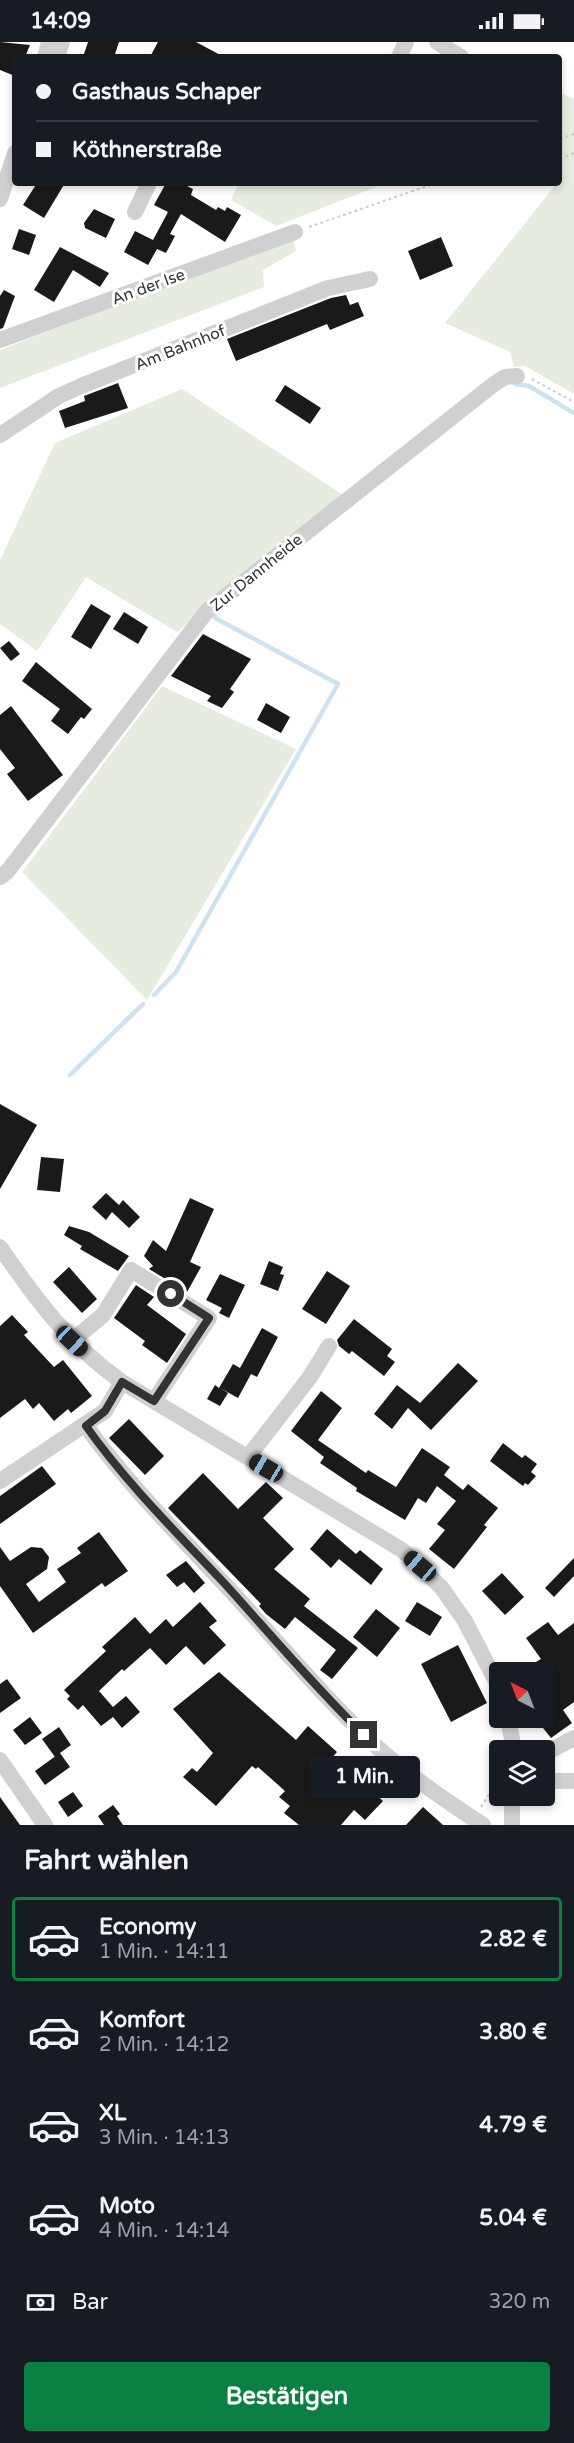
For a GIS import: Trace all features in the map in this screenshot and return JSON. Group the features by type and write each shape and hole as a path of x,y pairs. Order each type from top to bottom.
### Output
{"street":[{"path":"436,42 456,54"},
{"path":"0,199 12,162"},
{"path":"135,212 148,186"},
{"name":"An der Ise","path":"0,340 295,232"},
{"name":"Am Bahnhof","path":"0,435 59,396 81,386 328,288 369,279"},
{"name":"Zur Dannheide","path":"0,877 7,872 207,611 494,384 506,377 517,376"},
{"path":"0,1247 39,1303 92,1360 122,1382 373,1531 420,1566 441,1587 465,1621 489,1681"},
{"path":"72,1341 103,1314 132,1270 209,1318 154,1401"},
{"path":"248,1457 310,1377 329,1346"},
{"path":"0,1481 86,1426 105,1411 122,1382"},
{"path":"86,1426 125,1478 263,1636 378,1748 436,1794 478,1822"},
{"path":"555,1747 572,1735"},
{"path":"0,1760 45,1825"},
{"path":"555,1781 574,1781"},
{"path":"512,1806 512,1825"}],"path":[{"path":"295,232 427,186"},
{"path":"517,376 538,381 574,402"},
{"path":"478,1822 489,1800"}],"shaded area":[{"path":"562,93 574,99 574,394 525,366 514,367 510,352 445,323 554,187 552,186 562,186"},
{"path":"238,186 378,186 276,226 231,200"},
{"path":"292,237 296,251 263,270 264,287 0,388 0,350"},
{"path":"182,389 343,495 177,632 86,577 37,651 0,624 0,560 55,443"},
{"path":"162,686 296,749 147,1000 22,872"}],"building":[{"path":"0,42 30,45 26,54 12,54 12,75 0,70"},
{"path":"88,42 119,42 115,54 84,54"},
{"path":"158,42 196,42 218,54 152,54"},
{"path":"35,186 63,186 44,218 23,205"},
{"path":"164,186 187,186 193,189 191,195 216,210 218,207 225,211 227,207 241,215 225,242 181,214 170,234 175,236 166,253 157,249 148,265 124,252 135,231 153,240 168,212 154,205"},
{"path":"94,209 115,219 106,238 85,228 84,223"},
{"path":"19,229 36,235 29,255 12,249"},
{"path":"441,237 453,266 420,280 408,251"},
{"path":"60,247 109,273 100,287 73,270 54,302 34,290"},
{"path":"4,290 15,296 3,328 0,329 0,296"},
{"path":"346,295 350,305 358,302 364,316 330,330 327,324 236,361 227,339 331,298"},
{"path":"118,383 128,408 65,428 59,411 85,401 84,396"},
{"path":"285,385 321,408 310,424 275,401"},
{"path":"91,604 111,616 91,649 71,637"},
{"path":"124,612 148,627 138,644 113,629"},
{"path":"203,634 251,659 230,689 234,692 222,708 207,701 211,696 171,676"},
{"path":"9,641 20,654 11,661 0,648"},
{"path":"36,662 92,709 84,719 81,717 68,734 51,721 60,709 22,681"},
{"path":"266,703 290,717 281,733 257,720"},
{"path":"11,706 63,775 28,801 7,774 15,768 0,749 0,715"},
{"path":"0,1104 37,1125 0,1189"},
{"path":"41,1157 64,1159 60,1192 37,1190"},
{"path":"106,1193 119,1205 123,1200 140,1217 129,1228 112,1212 106,1220 92,1207"},
{"path":"190,1198 214,1209 190,1262 201,1267 187,1292 149,1269 153,1266 144,1256 153,1240 166,1251"},
{"path":"69,1226 89,1232 129,1256 118,1271 80,1249 82,1246 64,1235"},
{"path":"269,1261 283,1267 280,1274 284,1275 278,1291 260,1284"},
{"path":"69,1267 97,1299 82,1313 53,1282"},
{"path":"327,1271 350,1286 326,1324 302,1309"},
{"path":"220,1274 245,1285 229,1318 219,1313 222,1308 206,1300"},
{"path":"136,1285 154,1297 147,1305 186,1334 167,1363 142,1345 145,1341 114,1318"},
{"path":"12,1315 28,1332 24,1335 54,1367 63,1360 92,1396 71,1413 68,1409 54,1421 39,1403 33,1409 25,1399 0,1418 0,1326"},
{"path":"354,1319 392,1349 387,1356 395,1362 384,1376 352,1351 349,1354 339,1346 337,1340"},
{"path":"262,1328 278,1337 257,1377 251,1374 238,1398 220,1388 228,1393 220,1406 207,1399 215,1385 219,1388 233,1364 240,1368"},
{"path":"458,1363 478,1381 431,1430 408,1408 392,1429 374,1414 397,1385 420,1403"},
{"path":"321,1391 342,1408 318,1440 366,1473 368,1470 396,1487 422,1448 450,1467 444,1475 463,1490 468,1484 498,1508 484,1525 487,1527 454,1569 429,1549 445,1530 437,1524 456,1501 437,1486 426,1503 418,1498 405,1520 356,1491 357,1488 320,1463 324,1457 291,1431"},
{"path":"129,1419 164,1456 145,1475 109,1438"},
{"path":"503,1443 522,1458 525,1455 537,1464 531,1472 536,1476 528,1485 525,1483 523,1486 490,1461"},
{"path":"42,1466 56,1484 0,1524 0,1496"},
{"path":"203,1473 238,1509 266,1482 283,1498 263,1518 294,1549 274,1569 310,1599 304,1606 358,1648 332,1679 320,1670 336,1650 295,1617 285,1629 266,1614 259,1606 261,1604 168,1508"},
{"path":"327,1529 356,1554 360,1550 383,1569 371,1585 339,1559 331,1568 310,1549"},
{"path":"99,1532 128,1571 105,1587 102,1583 33,1633 0,1586 0,1547 10,1561 31,1547 42,1548 49,1557 47,1569 26,1584 39,1602 66,1582 57,1569 81,1553 77,1548"},
{"path":"574,1558 574,1576 554,1597 545,1588"},
{"path":"186,1561 205,1583 194,1593 184,1582 177,1587 166,1575"},
{"path":"502,1573 524,1597 505,1615 482,1591"},
{"path":"200,1602 217,1621 209,1627 226,1645 204,1665 186,1646 166,1665 150,1648 124,1671 122,1669 99,1691 113,1707 126,1696 140,1712 122,1728 113,1717 101,1726 83,1705 78,1710 67,1699 70,1696 64,1690 106,1651 102,1647 135,1617 150,1634 166,1619 173,1627"},
{"path":"417,1602 442,1617 430,1636 405,1621"},
{"path":"376,1609 400,1628 377,1657 353,1637"},
{"path":"548,1622 558,1635 574,1623 574,1702 563,1710 572,1723 551,1738 543,1728 555,1728 555,1662 536,1662 541,1659 526,1638"},
{"path":"458,1645 487,1703 451,1722 421,1664"},
{"path":"219,1672 296,1740 308,1726 337,1752 321,1770 351,1797 363,1783 383,1801 365,1820 354,1810 341,1825 299,1825 284,1813 290,1806 279,1797 285,1791 258,1767 256,1769 252,1766 216,1806 183,1777 192,1768 197,1772 213,1753 173,1709"},
{"path":"7,1679 21,1698 0,1713 0,1684"},
{"path":"30,1717 42,1733 25,1745 13,1730"},
{"path":"59,1727 71,1745 60,1753 70,1767 45,1785 35,1771 55,1757 42,1739"},
{"path":"73,1792 83,1806 68,1817 58,1802"},
{"path":"0,1797 20,1825 0,1825"},
{"path":"113,1805 120,1814 117,1816 123,1825 104,1825 98,1816"},
{"path":"423,1807 443,1825 406,1825"}],"waterway":[{"path":"515,384 529,386 574,413"},
{"path":"154,995 176,972 338,684 217,619 213,616 217,612"},
{"path":"70,1075 143,1004"}],"route":[{"path":"171,1294 209,1318 154,1401 122,1382 105,1411 86,1426 125,1478 267,1629 324,1696 364,1735"}]}
